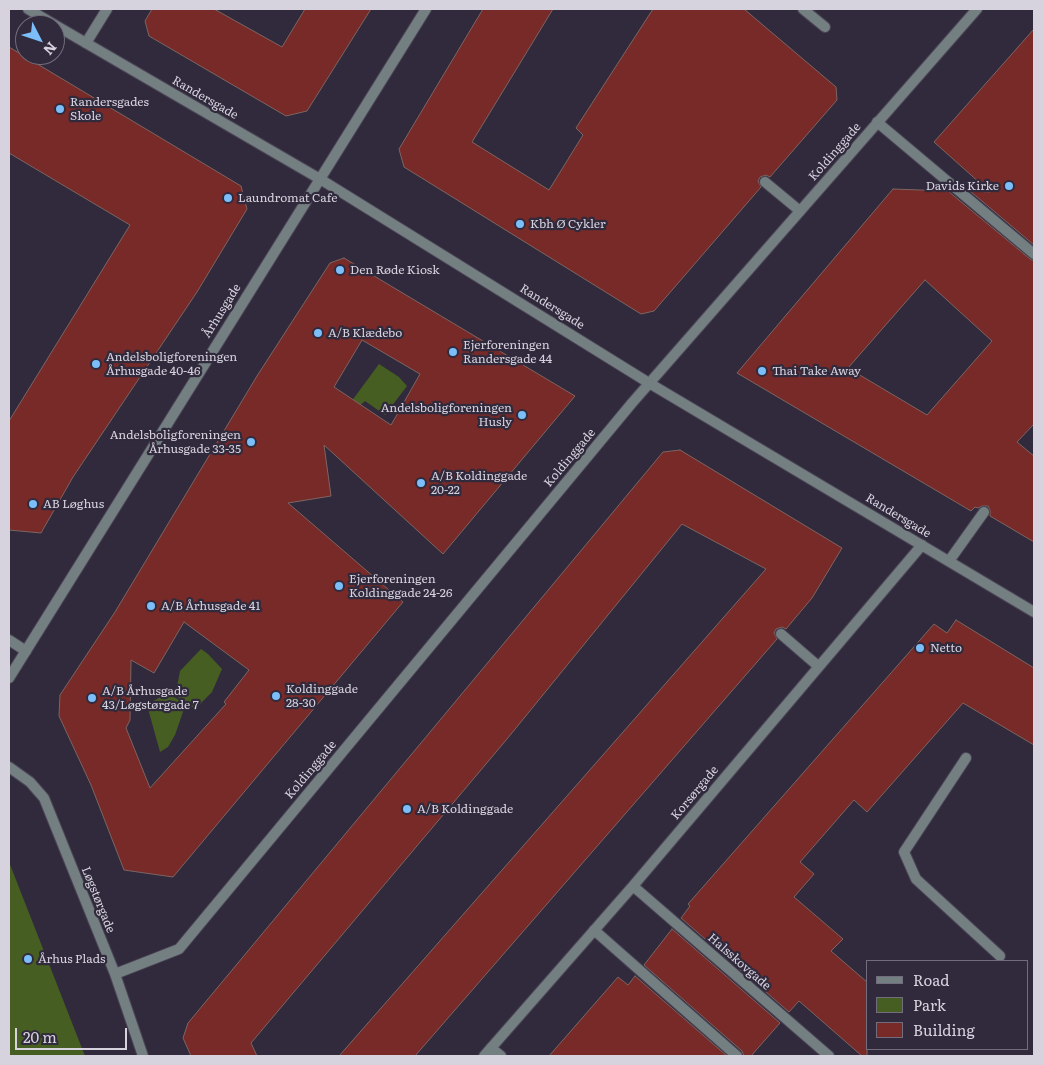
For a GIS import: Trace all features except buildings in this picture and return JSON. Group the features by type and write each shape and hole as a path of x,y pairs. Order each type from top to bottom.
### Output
{"street":[{"path":"86,43 107,9"},
{"name":"Århusgade","path":"9,678 426,9"},
{"path":"803,9 825,27"},
{"name":"Koldinggade","path":"115,974 179,949 649,382 977,9"},
{"name":"Randersgade","path":"65,31 320,179 649,382 1034,612"},
{"path":"877,122 1034,254"},
{"path":"765,182 800,211"},
{"path":"949,561 984,512"},
{"name":"Korsørgade","path":"488,1052 633,886 922,544"},
{"path":"781,634 818,666"},
{"path":"9,640 26,651"},
{"path":"966,758 904,852 916,880 1000,956"},
{"name":"Løgstørgade","path":"9,767 30,782 44,798 115,974 143,1056"},
{"name":"Halsskovgade","path":"633,886 828,1056"},
{"path":"594,930 737,1056"},
{"path":"488,1052 501,1056"}],"green space":[{"path":"379,364 399,377 407,386 385,415 365,401 357,408 351,402"},
{"path":"201,649 222,669 212,692 198,706 184,709 175,735 168,747 160,752 147,705 165,694 169,694 179,700 177,687 180,671"},
{"name":"Århus Plads","path":"9,862 49,964 85,1056 9,1056"}],"place":[{"name":"Randersgades Skole","path":"60,109"},
{"name":"Davids Kirke","path":"1009,186"},
{"name":"Laundromat Cafe","path":"228,198"},
{"name":"Kbh Ø Cykler","path":"520,224"},
{"name":"Den Røde Kiosk","path":"340,270"},
{"name":"A/B Klædebo","path":"318,333"},
{"name":"Ejerforeningen Randersgade 44","path":"453,352"},
{"name":"Andelsboligforeningen Århusgade 40-46","path":"96,364"},
{"name":"Thai Take Away","path":"762,371"},
{"name":"Andelsboligforeningen Husly","path":"522,415"},
{"name":"Andelsboligforeningen Århusgade 33-35","path":"251,442"},
{"name":"A/B Koldinggade 20-22","path":"421,483"},
{"name":"AB Løghus","path":"33,504"},
{"name":"Ejerforeningen Koldinggade 24-26","path":"339,586"},
{"name":"A/B Århusgade 41","path":"151,606"},
{"name":"Netto","path":"920,648"},
{"name":"Koldinggade 28-30","path":"276,696"},
{"name":"A/B Århusgade 43/Løgstørgade 7","path":"92,698"},
{"name":"A/B Koldinggade","path":"407,809"},
{"name":"Århus Plads","path":"28,959"}]}
